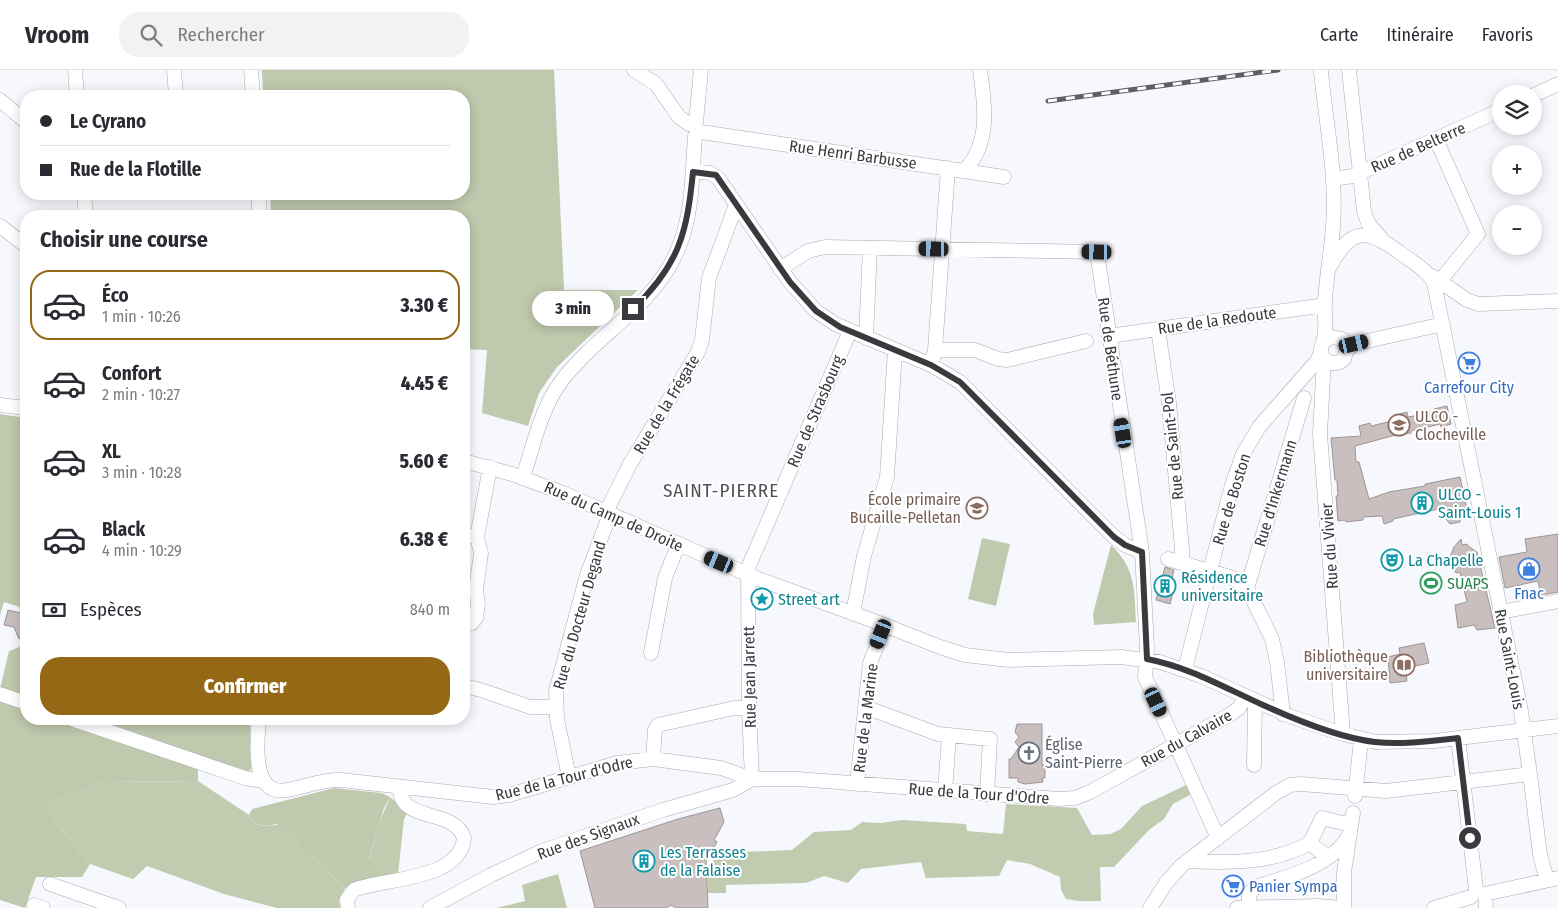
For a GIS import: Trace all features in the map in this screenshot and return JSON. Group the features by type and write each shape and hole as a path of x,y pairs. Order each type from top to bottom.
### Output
{"street":[{"path":"75,70 77,90"},
{"path":"174,70 176,90"},
{"path":"252,70 253,90"},
{"path":"634,70 656,84 679,117 695,128"},
{"path":"523,477 546,408 559,385 582,358 646,297 671,263 685,228 693,172 701,70"},
{"path":"964,171 976,156 980,146 985,108 980,70"},
{"path":"1349,70 1366,220 1384,241 1438,284 1478,304 1558,300"},
{"name":"Rue du Vivier","path":"1321,72 1333,178 1332,235 1325,305 1320,434 1343,734"},
{"path":"1542,91 1558,84"},
{"path":"0,100 20,117"},
{"name":"Rue de Belterre","path":"1333,178 1349,178 1492,114"},
{"name":"Rue Henri Barbusse","path":"695,128 1004,177"},
{"path":"1436,139 1478,234 1438,284"},
{"path":"931,365 935,350 948,168"},
{"path":"693,172 716,175 780,268 800,295 816,311 834,324 931,365 955,379 970,391 1114,537 1143,558"},
{"name":"Rue de la Frégate","path":"608,513 630,464 701,345 709,278 736,205"},
{"path":"0,226 20,241"},
{"path":"1328,270 1350,240 1357,236 1370,235 1384,241"},
{"path":"780,268 801,254 816,248 942,249"},
{"path":"866,338 870,248"},
{"name":"Rue de Béthune","path":"942,249 1097,252 1143,558 1147,659 1145,673 1218,838"},
{"name":"Rue Saint-Louis","path":"1438,284 1444,324 1524,730 1540,855 1552,879"},
{"name":"Rue de la Redoute","path":"1109,336 1325,305"},
{"path":"1348,350 1345,342 1338,337 1330,337 1323,351 1330,363 1340,362 1354,344 1444,324"},
{"name":"Rue de Saint-Pol","path":"1158,329 1170,409 1182,563"},
{"name":"Rue de Strasbourg","path":"747,574 752,558 850,331"},
{"path":"935,350 975,350 998,359 1007,360 1086,341"},
{"path":"853,613 866,549 887,477 895,350"},
{"name":"Rue de Boston","path":"1185,669 1234,478 1246,448 1259,427 1299,393 1323,351"},
{"path":"1299,393 1316,410 1320,434"},
{"name":"Rue d'Inkermann","path":"1247,588 1299,393"},
{"path":"0,405 20,407"},
{"name":"Rue du Camp de Droite","path":"470,462 523,477 572,496 678,545 747,574 940,647 979,658 1016,660 1115,657 1147,659 1185,669 1283,714 1361,740 1383,743 1409,743 1558,726"},
{"path":"470,624 472,624 477,616 478,601 476,590 481,552 470,536 490,467"},
{"name":"Rue du Docteur Degand","path":"569,777 556,707 556,691 587,575 608,513"},
{"path":"651,652 665,578 678,545"},
{"path":"1168,559 1236,580 1247,588 1272,640 1277,662 1283,714"},
{"name":"Rue Jean Jarrett","path":"747,574 752,779"},
{"path":"1501,612 1558,601"},
{"name":"Rue de la Marine","path":"857,784 870,663 885,625"},
{"path":"470,687 530,707 556,707"},
{"path":"0,694 20,701"},
{"path":"1250,699 1254,765"},
{"name":"Rue du Calvaire","path":"1069,799 1090,792 1234,712 1250,699"},
{"path":"865,707 932,733 990,739 987,794"},
{"path":"653,759 655,730 658,725 734,708 749,708"},
{"name":"Rue de la Tour d'Odre","path":"90,725 245,778 263,781 273,789 282,791 336,780 493,797 626,761 653,759 721,768 752,779 790,779 1069,799"},
{"path":"259,725 258,764 263,781"},
{"path":"945,791 949,736"},
{"path":"1458,738 1479,900"},
{"path":"1355,792 1361,740"},
{"path":"1150,908 1166,883 1186,862 1286,786 1298,784 1321,786 1355,792 1393,790 1530,774"},
{"name":"Rue des Signaux","path":"430,908 491,875 542,851 663,810 734,790 752,779"},
{"path":"348,908 348,899 354,890 434,871 454,858 462,846 464,838 458,826 450,821 416,811 408,806 401,797 400,787"},
{"path":"1186,862 1244,863 1289,852 1310,843 1322,818 1351,823"},
{"path":"1249,908 1249,895 1255,887 1302,871 1328,857 1341,846 1351,823"},
{"path":"1237,908 1322,906 1343,908 1344,872 1351,823"},
{"path":"1310,843 1328,857"},
{"path":"1434,908 1479,900 1552,879"},
{"path":"50,884 119,908"}],"green space":[{"path":"262,70 554,70 564,290 638,290 557,367 539,393 528,426 482,413 487,350 470,349 470,210 271,210 270,200 470,200 470,90 263,90"},
{"path":"0,414 20,417 20,607 4,602 0,615"},
{"path":"982,538 1010,544 996,606 968,599"},
{"path":"1111,545 1125,563 1132,580 1136,622 1094,625 1093,614"},
{"path":"20,647 20,696 0,689 9,651"},
{"path":"0,699 20,706 20,725 75,725 198,767 198,781 105,782 46,802 51,816 90,864 82,877 36,877 25,908 0,900"},
{"path":"105,725 250,725 251,769 248,772"},
{"path":"198,781 249,815 256,824 261,826 288,826 300,836 300,852 321,862 319,864 345,888 339,901 340,908 277,908 224,894 147,866 133,879 90,864 51,816 45,802 105,782"},
{"path":"1186,785 1192,794 1173,804 1164,819 1149,830 1114,867 1100,867 1101,901 1066,899 1061,890 1060,877 1030,864 1007,860 999,876 926,878 921,862 861,869 848,883 824,876 806,883 726,885 726,893 708,893 707,871 715,858 741,852 792,850 814,832 851,830 862,822 881,823 902,820 966,824 967,831 1003,834 1006,804 1077,808 1092,835 1110,834 1121,829 1142,806"},
{"path":"334,788 381,793 390,797 384,808 369,858 382,879 345,888 319,864 321,862 300,852 277,824 260,825 254,822 249,815 252,809"},
{"path":"390,797 408,812 404,819 398,875 382,879 369,859 380,821"},
{"path":"558,874 567,908 497,908 525,901 522,885"}],"building":[{"path":"1447,406 1451,424 1441,427 1440,424 1355,446 1356,462 1359,462 1369,499 1389,492 1425,486 1425,484 1460,477 1468,513 1460,522 1450,524 1438,509 1393,519 1393,521 1384,524 1382,516 1363,517 1363,520 1346,522 1345,520 1338,521 1337,480 1335,480 1331,438 1361,436 1359,426 1370,423 1371,426 1400,419 1399,414 1407,412 1408,417 1435,412 1434,409"},
{"name":"Fnac","path":"1558,534 1558,592 1541,595 1538,581 1505,588 1499,557 1527,552 1525,539"},
{"path":"1461,539 1462,545 1467,544 1477,552 1495,628 1477,630 1474,625 1458,628 1455,605 1467,602 1460,572 1456,573 1454,570 1450,557 1454,547"},
{"name":"Résidence universitaire","path":"1165,567 1174,570 1170,587 1174,589 1170,604 1156,600"},
{"path":"8,610 20,613 19,639 14,627 4,625"},
{"name":"Bibliothèque universitaire","path":"1424,643 1429,663 1411,667 1412,673 1406,674 1407,681 1390,683 1388,657 1400,654 1399,648"},
{"name":"Église Saint-Pierre","path":"1017,724 1042,724 1042,765 1045,765 1045,778 1042,778 1043,782 1025,784 1018,782 1018,778 1009,778 1009,759 1011,759 1019,747 1015,742 1019,737 1015,732"},
{"name":"Les Terrasses de la Falaise","path":"720,808 724,822 714,840 717,842 706,861 708,908 676,908 671,905 666,908 595,908 580,851 678,819"}],"railway":[{"path":"1048,101 1278,70"}],"place":[{"name":"Carrefour City","path":"1469,363"},
{"name":"ULCO - Clocheville","path":"1399,425"},
{"name":"ULCO - Saint-Louis 1","path":"1422,503"},
{"name":"École primaire Bucaille-Pelletan","path":"977,508"},
{"name":"La Chapelle","path":"1392,560"},
{"name":"Fnac","path":"1529,569"},
{"name":"SUAPS","path":"1431,583"},
{"name":"Résidence universitaire","path":"1165,586"},
{"name":"Street art","path":"762,599"},
{"name":"Bibliothèque universitaire","path":"1404,665"},
{"name":"Église Saint-Pierre","path":"1029,753"},
{"name":"Les Terrasses de la Falaise","path":"644,861"},
{"name":"Panier Sympa","path":"1233,886"}],"district":[{"name":"SAINT-PIERRE","path":"721,490"}],"route":[{"path":"633,309 663,276 674,258 685,228 693,172 716,175 790,282 816,311 840,327 931,365 960,382 1114,537 1121,543 1142,552 1147,659 1185,669 1292,717 1356,738 1383,743 1401,743 1458,738 1470,838"}]}
